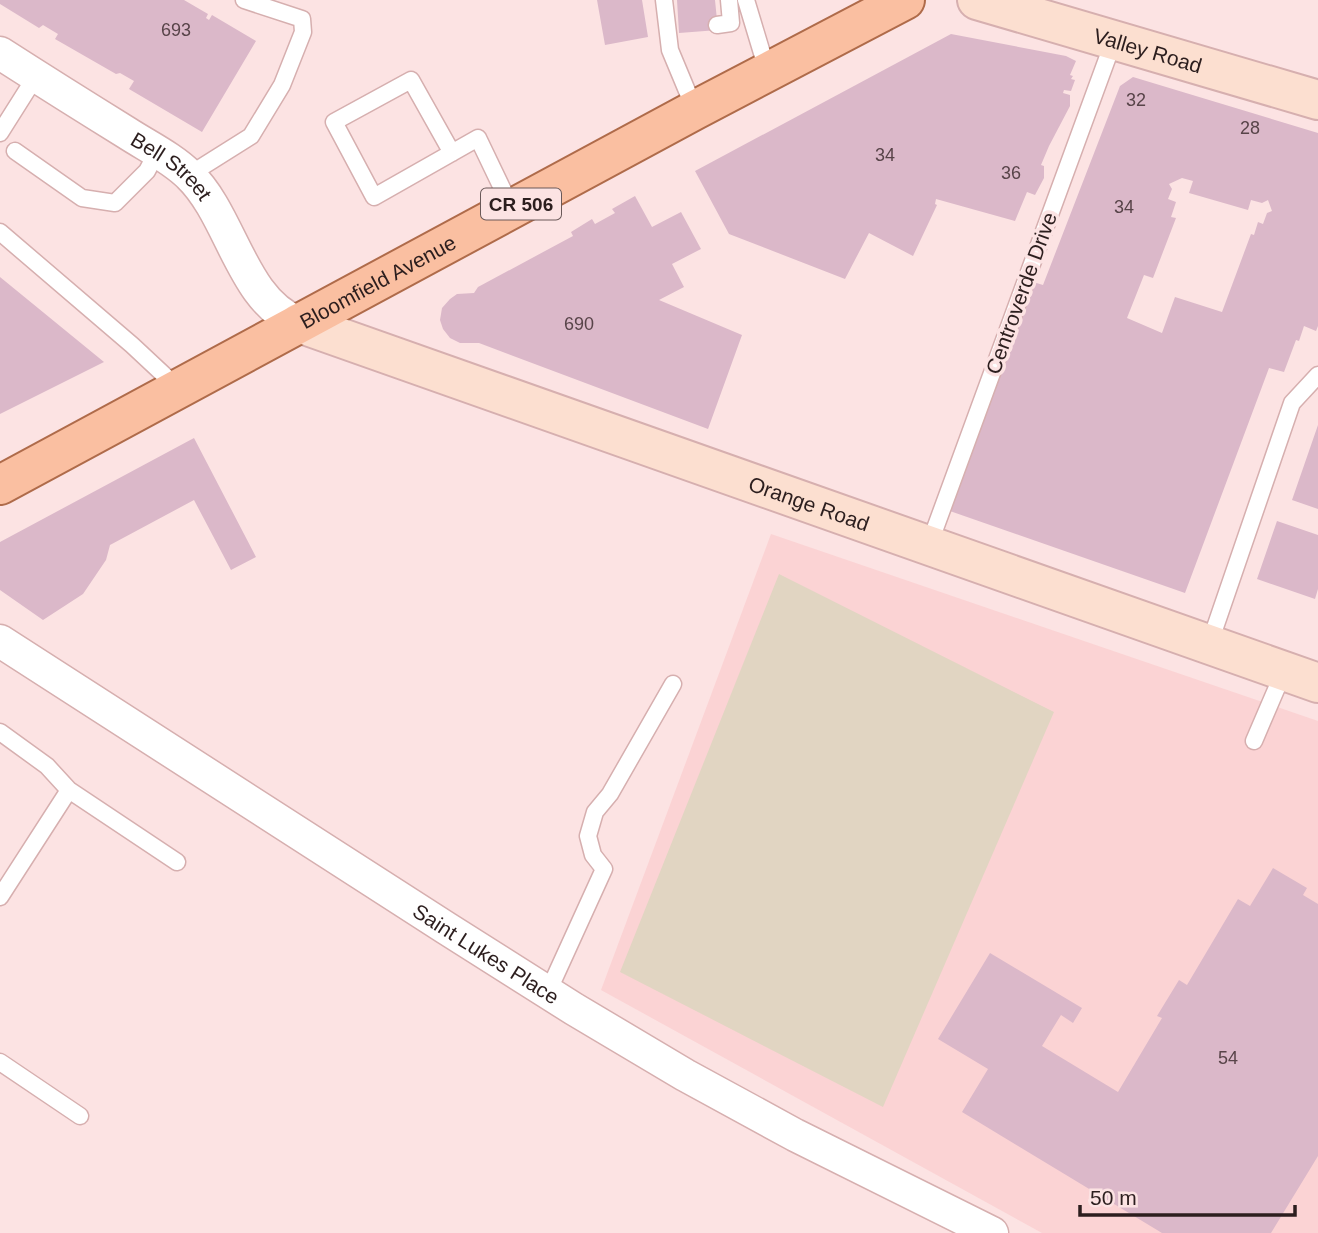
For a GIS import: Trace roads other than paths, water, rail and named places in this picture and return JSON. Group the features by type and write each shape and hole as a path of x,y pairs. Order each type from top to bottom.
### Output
{"main road":[{"name":"Bloomfield Avenue","path":"0,485 695,110 905,0"}],"street":[{"name":"Valley Road","path":"977,0 1318,100"},
{"name":"Bell Street","path":"0,53 189,175 207,197 267,302 287,318 299,323"},
{"name":"Orange Road","path":"299,323 1301,677"},
{"name":"Saint Lukes Place","path":"0,641 548,992 722,1095 992,1233"}],"lane":[{"path":"189,175 251,136 282,85 303,32 302,19 244,0"},
{"path":"667,0 673,29 670,50 695,110"},
{"path":"717,25 731,23 729,0"},
{"path":"746,0 768,73"},
{"name":"Centroverde Drive","path":"929,545 1114,40"},
{"path":"0,133 36,76"},
{"path":"452,153 411,80 334,122 374,197 452,153 478,138 512,209"},
{"path":"15,151 82,198 115,204 147,172 157,152"},
{"path":"0,232 178,388"},
{"path":"1209,645 1292,403 1318,376"},
{"path":"1254,741 1301,677"},
{"path":"548,992 604,869 593,855 588,836 595,812 610,794 673,684"},
{"path":"0,732 47,766 69,790 177,862"},
{"path":"0,897 69,790"},
{"path":"0,1062 80,1116"}]}
